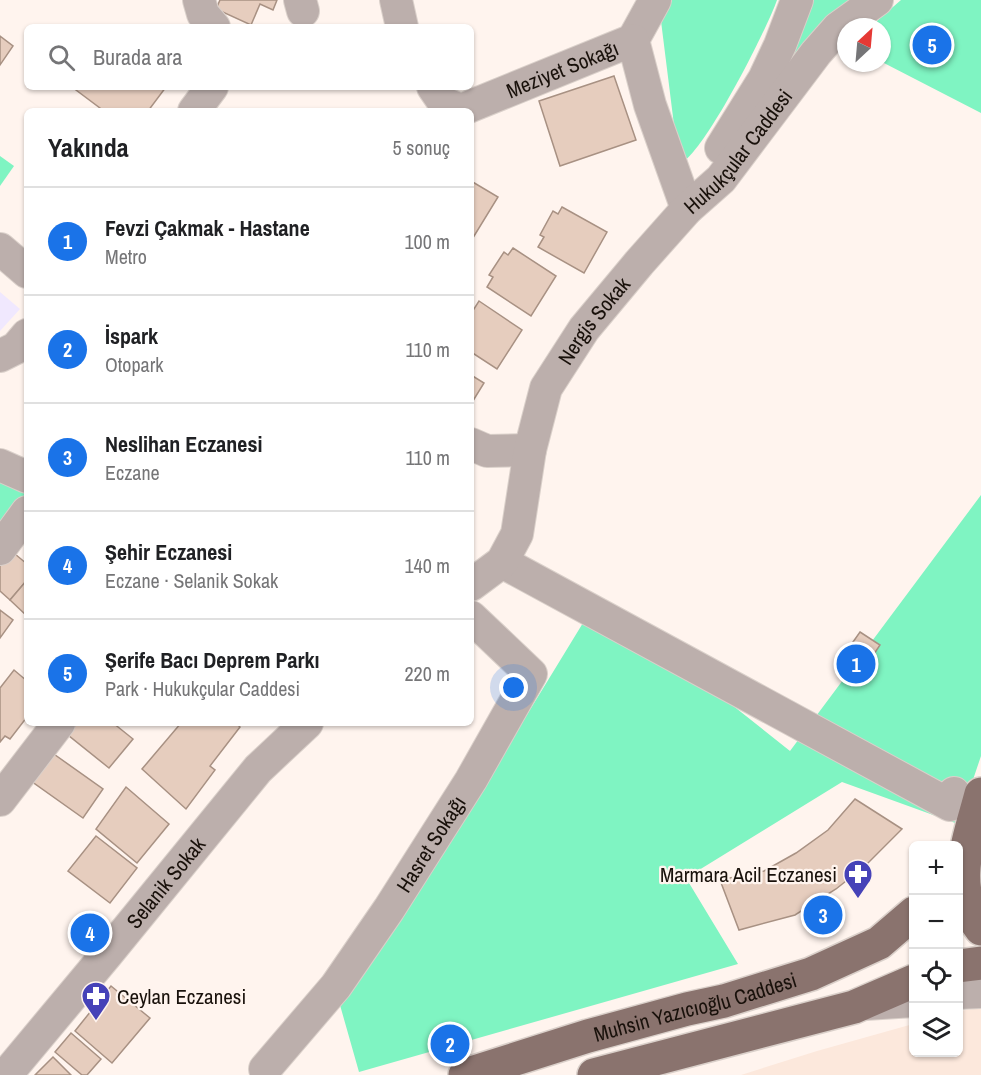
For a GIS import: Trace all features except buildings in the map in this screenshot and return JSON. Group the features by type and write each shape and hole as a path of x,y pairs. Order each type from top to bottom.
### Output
{"main road":[{"path":"963,854 968,794"},
{"path":"963,887 967,903 981,929"},
{"name":"Muhsin Yazıcıoğlu Caddesi","path":"465,1075 588,1036 724,1001 811,974 879,943 909,917"},
{"path":"963,965 981,963"},
{"name":"Muhsin Yazıcıoğlu Caddesi","path":"608,1072 864,1004 909,983"}],"street":[{"path":"199,0 203,14 211,24"},
{"path":"396,0 401,24"},
{"path":"633,40 655,0"},
{"name":"Hukukçular Caddesi","path":"687,209 704,176 764,79 797,0"},
{"name":"Hukukçular Caddesi","path":"687,209 721,179 816,53 838,28 877,0"},
{"name":"Meziyet Sokağı","path":"465,108 633,40 650,105 687,209"},
{"path":"196,108 210,90"},
{"name":"Meziyet Sokağı","path":"436,90 444,103 455,108"},
{"name":"Nergis Sokak","path":"530,450 546,388 584,329 687,209"},
{"path":"0,249 24,269"},
{"path":"0,356 16,348 24,338"},
{"path":"474,445 487,451 530,450 517,534 502,561 474,583"},
{"path":"0,465 24,476"},
{"path":"0,549 24,516"},
{"path":"502,561 950,805 968,794"},
{"name":"Hasret Sokağı","path":"265,1069 336,986 389,909 471,780 531,674 474,620"},
{"path":"0,800 57,726"},
{"name":"Selanik Sokak","path":"6,1075 258,769 305,726"},
{"path":"963,993 981,992"},
{"path":"864,1004 909,1001"}],"shaded area":[{"path":"0,292 20,309 0,331"},
{"path":"981,1008 981,1075 741,1075 909,1025 909,1057 963,1057 963,1010"}],"green space":[{"path":"672,0 777,0 761,37 719,115 704,138 679,165 661,21"},
{"path":"809,0 852,0 771,88"},
{"path":"901,0 981,0 981,113 891,67 891,18 880,18"},
{"path":"0,156 14,166 0,186"},
{"path":"0,473 24,485 24,503 0,538"},
{"path":"981,495 981,756 958,824 842,782 686,878 738,964 359,1072 338,998 443,852 586,618 722,697 790,751"}],"place":[{"name":"Şerife Bacı Deprem Parkı","path":"932,45"},
{"name":"Fevzi Çakmak - Hastane","path":"856,664"},
{"name":"Marmara Acil Eczanesi","path":"858,900"},
{"name":"Neslihan Eczanesi","path":"823,915"},
{"name":"Şehir Eczanesi","path":"90,933"},
{"name":"Ceylan Eczanesi","path":"96,1022"},
{"name":"İspark","path":"450,1044"}]}
